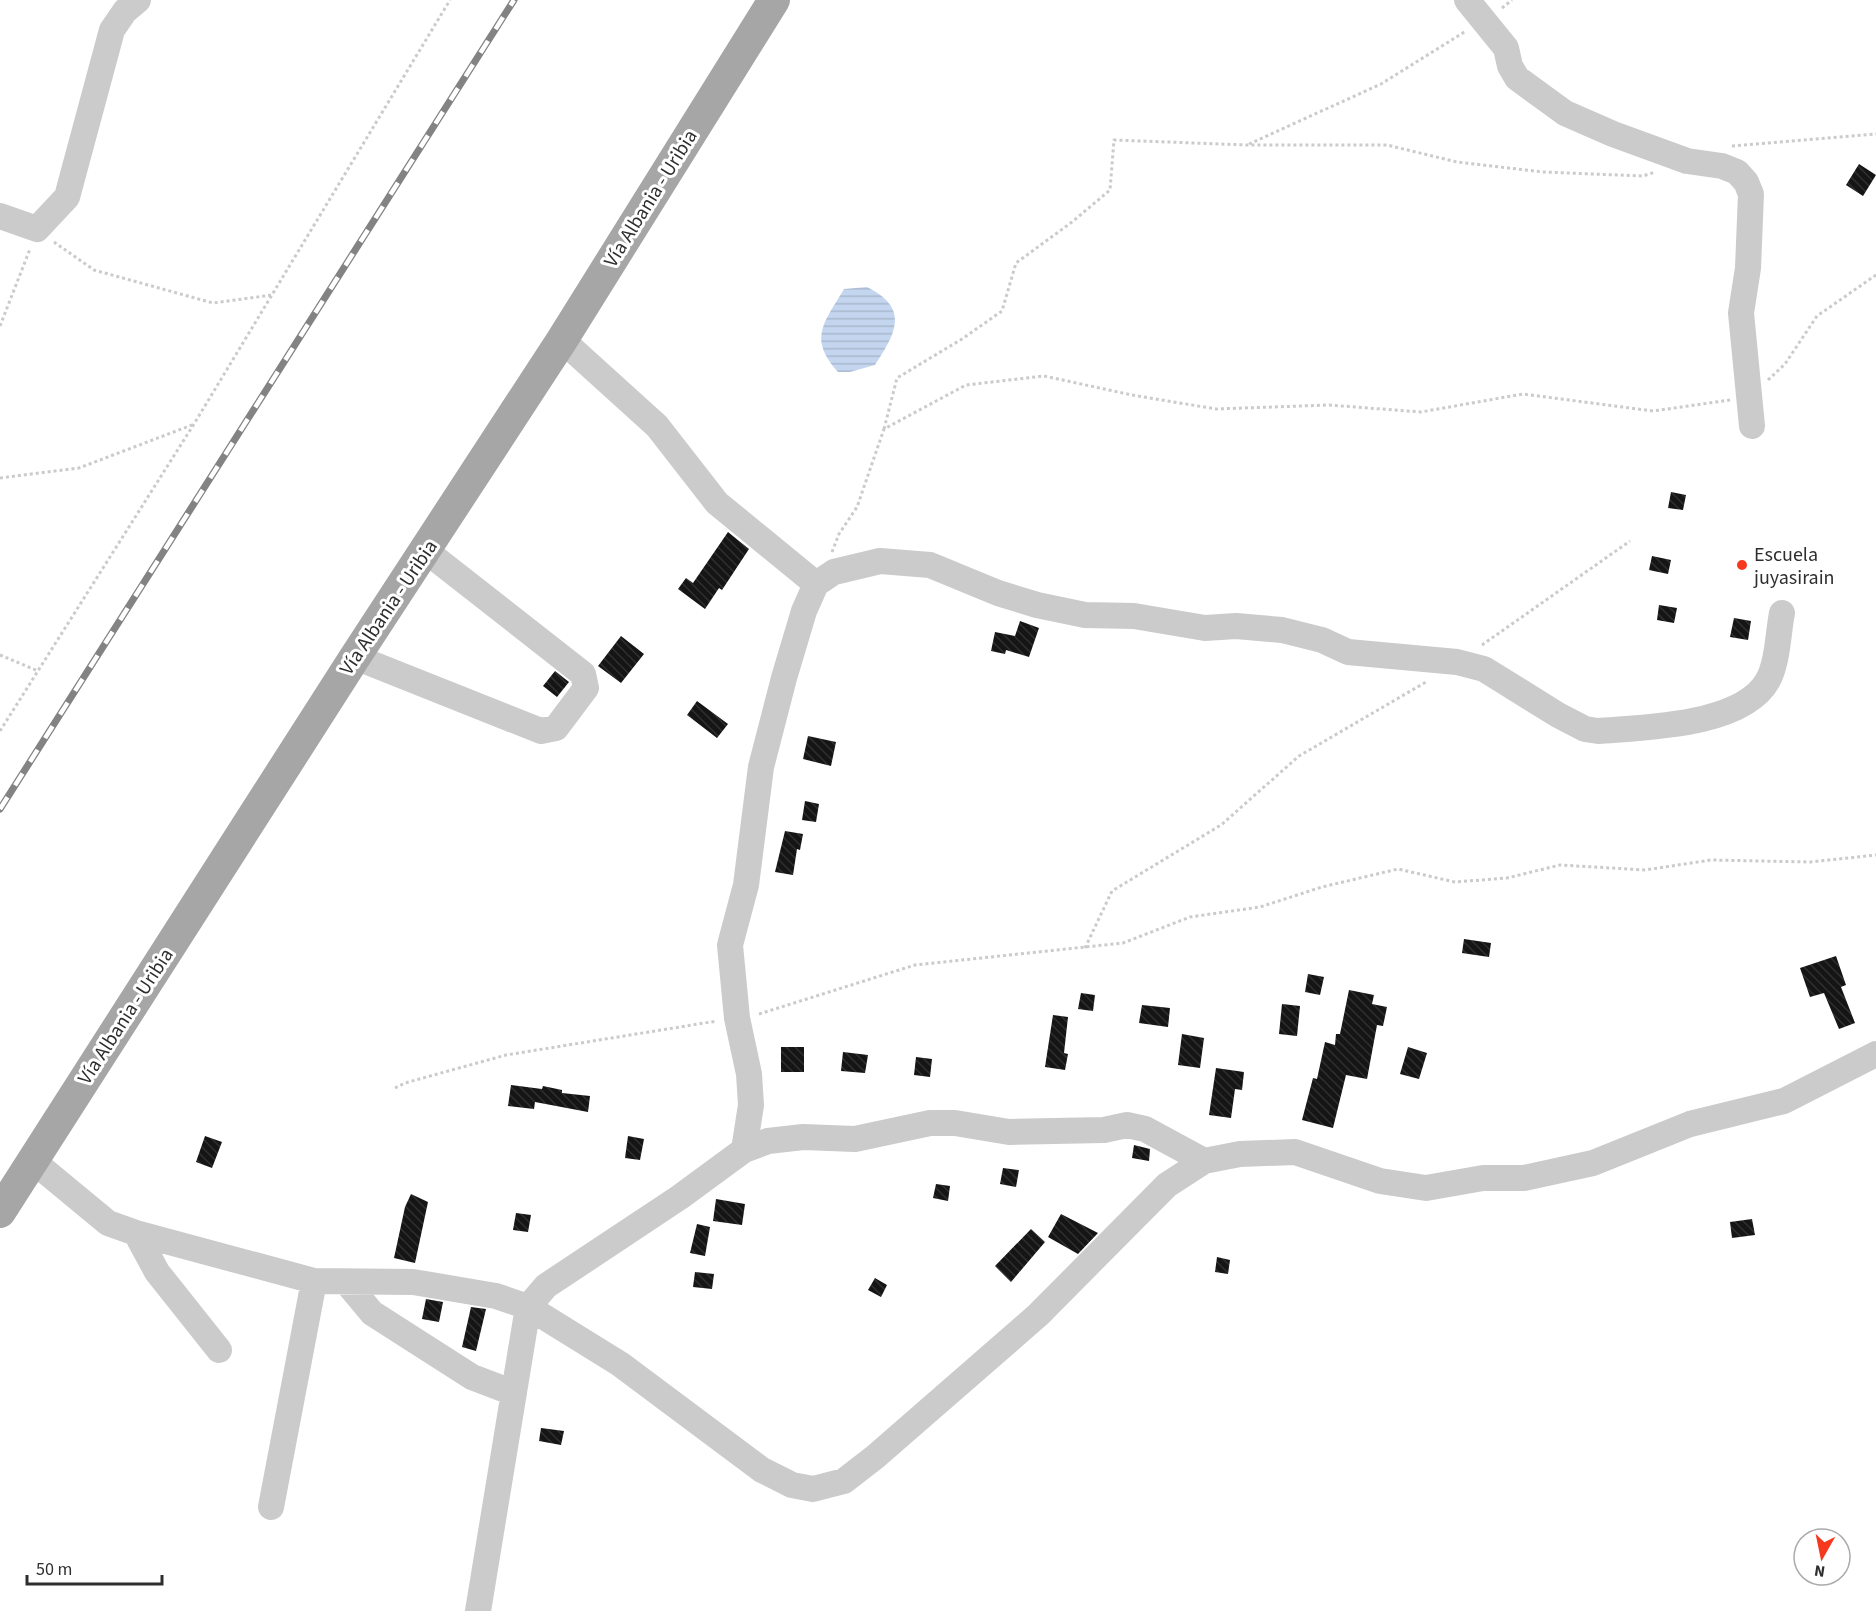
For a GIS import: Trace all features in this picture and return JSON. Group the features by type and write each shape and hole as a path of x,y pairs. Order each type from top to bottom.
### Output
{"main road":[{"name":"Vía Albania - Uribia","path":"0,1212 355,657 562,340 774,0"}],"street":[{"path":"0,216 37,229 67,197 112,30 125,11 138,0"},
{"path":"1467,0 1506,48 1510,66 1516,78 1565,113 1613,134 1688,161 1722,166 1737,172 1746,182 1751,194 1748,268 1741,313 1752,426"},
{"path":"562,340 657,426 717,503 825,578"},
{"path":"355,657 541,731 556,728 586,688 584,674 426,551"},
{"path":"744,1150 751,1105 749,1074 737,1018 730,945 746,885 761,767 804,611 825,578 880,561 930,565 1008,596 1085,615 1134,616 1205,628 1236,626 1282,630 1322,640 1348,652 1457,662 1484,669 1585,729 1598,731 1693,720 1727,712 1757,695 1772,671 1782,613"},
{"path":"33,1161 108,1223 136,1233 314,1281 413,1282 496,1296 528,1307 620,1364 762,1470 792,1485 813,1489 844,1481 875,1457 1038,1315 1167,1185 1204,1161 1240,1154 1295,1152 1380,1181 1426,1188 1483,1178 1524,1178 1593,1163 1690,1124 1719,1115 1784,1101 1876,1054"},
{"path":"478,1611 528,1307 546,1286 681,1197 744,1150 768,1141 803,1137 855,1139 930,1123 955,1123 1009,1132 1104,1130 1127,1125 1145,1129 1204,1161"},
{"path":"136,1233 157,1272 219,1350"},
{"path":"271,1507 314,1281"},
{"path":"347,1283 372,1313 472,1377 514,1393"}],"path":[{"path":"0,731 194,424 450,0"},
{"path":"1247,145 1381,84 1485,20 1512,0"},
{"path":"1728,146 1875,133"},
{"path":"825,578 838,534 857,507 884,429 897,378 962,339 1002,311 1016,263 1072,222 1110,190 1114,140 1247,145 1386,145 1468,163 1543,172 1643,176 1688,161"},
{"path":"0,326 37,229 94,270 213,303 272,294"},
{"path":"884,429 966,385 1044,376 1132,396 1216,409 1329,405 1421,412 1523,394 1653,411 1749,397 1785,364 1816,316 1876,275"},
{"path":"0,478 79,468 194,424"},
{"path":"1085,948 1112,891 1221,825 1299,756 1457,662 1630,542"},
{"path":"0,655 38,671"},
{"path":"395,1088 405,1083 506,1055 766,1012 915,965 1123,943 1190,917 1260,907 1322,887 1398,869 1455,882 1507,878 1560,865 1644,870 1711,860 1810,862 1876,855"}],"water":[{"path":"867,287 889,303 894,312 893,331 875,365 850,372 838,372 823,349 821,340 825,321 844,289"}],"building":[{"path":"1859,164 1876,175 1863,196 1846,185"},
{"path":"1671,492 1686,495 1683,510 1668,508"},
{"path":"728,532 749,549 722,590 719,588 705,609 678,589 686,578 693,583"},
{"path":"1652,556 1671,560 1668,574 1649,570"},
{"path":"1659,605 1677,608 1674,623 1657,620"},
{"path":"1734,618 1751,621 1748,640 1730,637"},
{"path":"1020,621 1039,628 1029,657 1006,650 1005,654 991,651 995,632 1015,636"},
{"path":"621,636 644,654 621,683 598,666"},
{"path":"555,671 569,682 557,697 543,686"},
{"path":"697,701 728,724 717,738 687,715"},
{"path":"808,736 836,742 831,766 803,759"},
{"path":"805,801 819,804 816,822 802,820"},
{"path":"785,831 803,834 800,850 797,849 793,875 775,872"},
{"path":"1464,939 1491,943 1489,957 1462,953"},
{"path":"1836,956 1846,985 1841,987 1855,1023 1839,1029 1824,993 1810,997 1800,968"},
{"path":"1308,974 1324,977 1320,995 1305,992"},
{"path":"1349,990 1374,995 1372,1004 1387,1007 1383,1026 1377,1025 1367,1079 1346,1075 1333,1128 1302,1120 1313,1078 1317,1079 1325,1042 1335,1045 1336,1034 1340,1034"},
{"path":"1081,993 1095,995 1093,1011 1078,1009"},
{"path":"1282,1004 1300,1006 1297,1036 1279,1034"},
{"path":"1142,1005 1170,1008 1168,1027 1139,1023"},
{"path":"1053,1015 1068,1017 1064,1053 1068,1054 1065,1070 1045,1067"},
{"path":"1182,1034 1204,1038 1200,1068 1178,1065"},
{"path":"781,1047 804,1047 804,1072 781,1072"},
{"path":"1408,1047 1427,1053 1419,1079 1400,1074"},
{"path":"843,1052 868,1055 865,1073 841,1071"},
{"path":"916,1057 932,1059 930,1077 914,1075"},
{"path":"1216,1068 1244,1072 1242,1090 1235,1089 1231,1118 1209,1115"},
{"path":"511,1085 542,1089 543,1086 562,1090 562,1093 590,1096 588,1112 535,1102 534,1109 508,1106"},
{"path":"205,1136 222,1142 212,1168 196,1162"},
{"path":"628,1136 644,1139 640,1160 625,1158"},
{"path":"1134,1145 1150,1149 1149,1161 1132,1158"},
{"path":"1003,1168 1019,1170 1016,1187 1000,1184"},
{"path":"936,1184 950,1186 948,1201 933,1198"},
{"path":"411,1194 428,1202 415,1263 394,1258 405,1207"},
{"path":"716,1199 745,1204 742,1225 713,1221"},
{"path":"516,1213 531,1215 528,1232 513,1230"},
{"path":"1061,1214 1098,1233 1078,1254 1048,1237"},
{"path":"1752,1219 1755,1235 1732,1238 1730,1222"},
{"path":"697,1224 710,1227 705,1256 690,1253"},
{"path":"1031,1229 1045,1242 1011,1282 995,1266"},
{"path":"1217,1257 1230,1260 1228,1274 1215,1272"},
{"path":"695,1272 714,1274 712,1289 693,1287"},
{"path":"875,1278 887,1285 881,1297 868,1290"},
{"path":"426,1299 443,1302 439,1322 422,1319"},
{"path":"471,1307 486,1309 476,1351 462,1347"},
{"path":"541,1428 564,1431 561,1445 539,1441"}],"railway":[{"path":"0,809 514,0"}],"place":[{"name":"Escuela juyasirain","path":"1742,565"}]}
